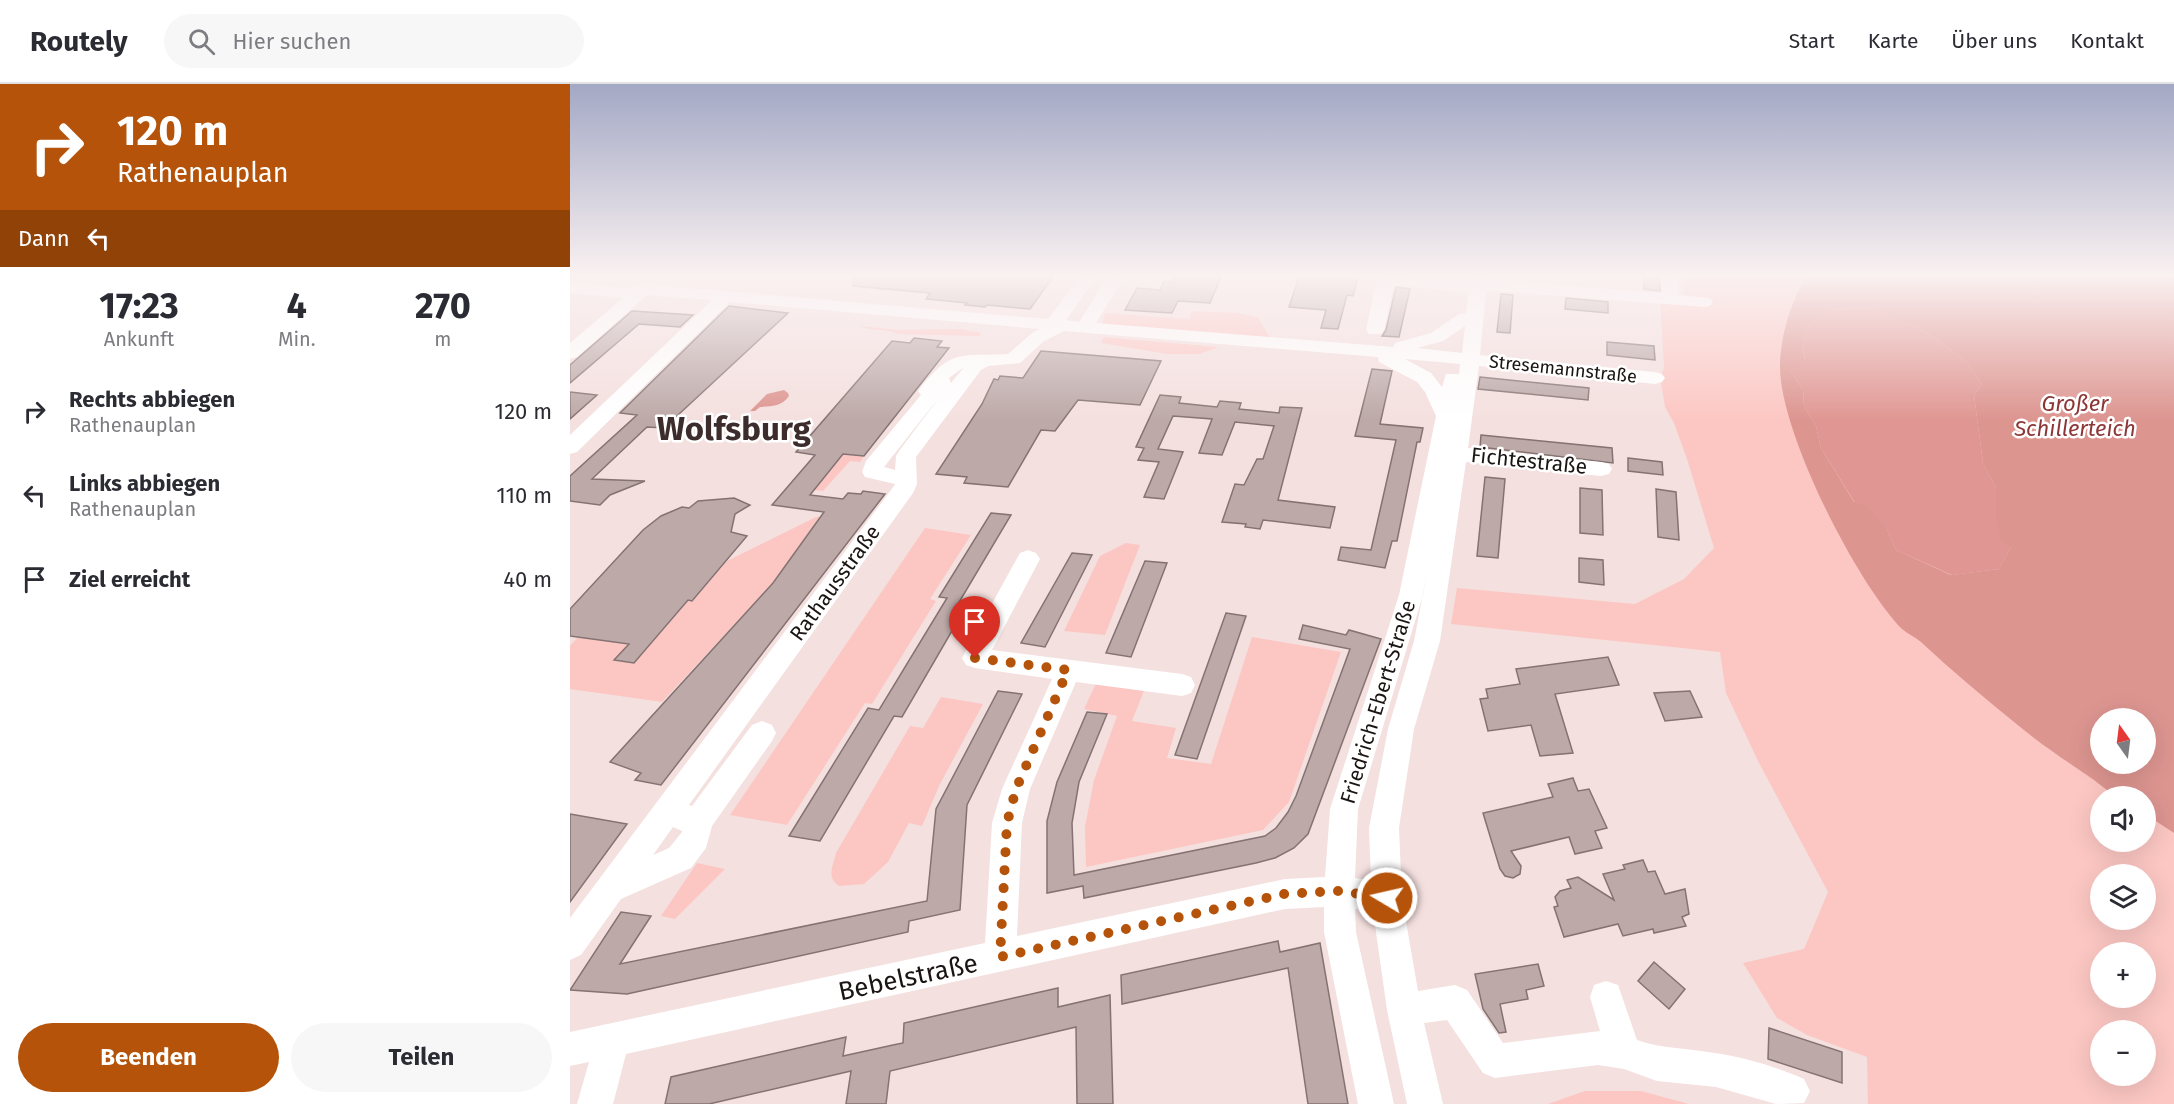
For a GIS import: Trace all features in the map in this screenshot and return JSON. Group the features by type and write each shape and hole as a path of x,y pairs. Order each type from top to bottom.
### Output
{"street":[{"path":"570,339 589,325"},
{"path":"570,353 600,325"},
{"path":"570,447 696,325"},
{"path":"947,325 1004,333 1068,326 1125,330 1312,352 1370,352 1423,342 1442,334 1450,325"},
{"path":"1115,325 1125,330"},
{"path":"1375,330 1376,325"},
{"name":"Friedrich-Ebert-Straße","path":"1376,1104 1340,932 1339,891 1344,809 1411,595 1447,452 1470,325"},
{"name":"Rathausstraße","path":"989,360 1013,359 1038,337 1068,326"},
{"name":"Rathausstraße","path":"570,944 905,488 906,456 974,366 993,356 1004,333"},
{"path":"1370,352 1408,367 1425,378 1438,393 1444,414"},
{"name":"Stresemannstraße","path":"1370,352 1655,378"},
{"path":"898,427 936,380 956,361 968,357 989,360"},
{"name":"Friedrich-Ebert-Straße","path":"1425,1104 1404,1010 1387,898 1384,828 1401,729 1427,641 1435,599 1447,452 1444,414 1464,359"},
{"path":"905,476 878,475 873,472 873,466 942,382"},
{"name":"Fichtestraße","path":"1447,452 1601,470"},
{"path":"1028,559 975,658 1182,685"},
{"path":"1000,957 1007,823 1016,789 1068,670"},
{"path":"610,889 680,858 696,838 698,822 762,733"},
{"path":"667,812 698,822"},
{"name":"Bebelstraße","path":"570,1049 1284,894 1339,891 1387,898"},
{"path":"1606,997 1624,1052"},
{"path":"1404,1010 1455,1002 1495,1061 1598,1048 1624,1052 1657,1064 1716,1070 1792,1091"},
{"path":"595,1104 612,1041"}],"shaded area":[{"path":"1102,325 1262,325 1270,338"},
{"path":"1662,325 2174,325 2174,1104 1868,1104 1867,1057 1807,1035 1777,1018 1743,963 1804,949 1828,892 1758,761 1726,693 1720,652 1451,624 1457,588 1635,604 1684,579 1714,548 1688,462 1674,423 1665,407 1660,377 1664,368"},
{"path":"1911,325 1935,338 1966,361 1982,384 1974,395 1983,463 1996,488 1996,520 2011,547 1999,569 1952,575 1896,550 1887,530 1855,503 1821,448 1816,426 1804,406 1803,390 1791,371 1805,359 1802,326"},
{"path":"860,326 900,330 960,329 981,333 980,336 897,334"},
{"path":"1104,337 1218,347 1200,354 1167,354 1101,343"},
{"path":"843,454 864,456 860,462 850,461 823,491 814,490"},
{"path":"816,517 821,517 773,583 662,702 570,689 570,646 578,637 629,644 615,660 634,663 688,600 692,600 727,561"},
{"path":"925,528 971,535 930,599 936,601 872,704 865,703 787,825 730,815"},
{"path":"1126,543 1140,545 1105,635 1064,631 1100,556"},
{"path":"1252,637 1341,652 1289,802 1263,830 1086,867 1085,827 1094,780 1117,716 1084,709 1098,679 1146,686 1132,721 1176,728 1167,758 1211,764"},
{"path":"941,697 983,704 940,784 922,826 909,823 888,862 864,884 839,886 832,875 836,853 910,726 923,728"},
{"path":"697,863 725,869 675,919 661,916"},
{"path":"1585,1091 1641,1091 1689,1104 1548,1104"}],"water":[{"name":"Großer Schillerteich","path":"1786,325 1807,325 1802,327 1805,360 1791,371 1803,390 1804,406 1816,426 1821,448 1854,502 1869,508 1887,530 1896,550 1951,575 1999,569 2011,547 2000,539 1996,520 1996,488 1983,463 1974,395 1982,384 1966,361 1935,338 1911,325 2174,325 2174,833 2156,821 2156,786 2102,786 2023,730 1978,693 1921,642 1902,629 1884,607 1843,543 1807,467 1793,430 1784,396 1780,368"},
{"path":"784,390 789,396 783,402 750,411 767,394"}],"building":[{"path":"616,325 638,325 570,383 570,365"},
{"path":"647,325 683,325 680,327"},
{"path":"710,325 775,325 664,428 647,427 592,479 645,481 610,495 600,505 570,501 570,476 637,415 620,413"},
{"path":"1322,325 1339,325 1338,329 1321,328"},
{"path":"1387,325 1402,325 1399,337 1382,336"},
{"path":"1498,325 1511,325 1510,333 1497,332"},
{"path":"914,338 942,341 937,347 949,348 864,456 843,454 810,495 843,499 848,493 861,494 863,491 885,494 661,785 635,780 641,773 610,762 773,583 824,512 772,505 815,455 796,452 892,341 910,343"},
{"path":"1607,342 1654,346 1655,360 1607,355"},
{"path":"1041,351 1161,361 1140,405 1078,400 1055,431 1041,430 1008,487 964,483 967,477 936,474 982,404 994,379 998,380 1000,376 1023,378"},
{"path":"1372,369 1392,371 1380,424 1423,428 1420,442 1417,442 1397,541 1392,541 1385,568 1338,560 1341,547 1371,550 1396,440 1355,436"},
{"path":"1480,377 1589,388 1588,400 1478,389"},
{"path":"570,392 597,395 570,419"},
{"path":"1160,395 1181,397 1179,403 1217,407 1220,401 1241,403 1239,409 1279,413 1280,407 1302,408 1278,500 1335,507 1330,528 1263,520 1260,529 1245,527 1246,524 1222,522 1235,484 1244,485 1257,459 1263,459 1274,426 1235,422 1222,455 1199,453 1212,419 1173,416 1158,449 1183,452 1164,499 1144,497 1159,462 1138,460 1144,448 1136,447"},
{"path":"1481,435 1612,448 1613,463 1480,447"},
{"path":"1628,458 1662,462 1663,475 1628,471"},
{"path":"1485,477 1505,479 1498,558 1477,556"},
{"path":"1580,488 1602,490 1603,535 1580,533"},
{"path":"1656,489 1676,492 1679,540 1658,537"},
{"path":"734,498 750,505 735,514 731,532 747,536 692,601 688,600 634,663 614,660 629,644 570,636 570,609 643,530 661,516 682,507 689,508 698,501"},
{"path":"991,513 1011,515 958,604 967,605 902,717 894,716 820,841 789,836 868,708 879,710 947,598 939,597"},
{"path":"1072,553 1092,555 1045,647 1021,643"},
{"path":"1579,558 1603,560 1604,585 1579,582"},
{"path":"1145,561 1167,563 1131,657 1106,653"},
{"path":"1226,613 1246,616 1197,759 1175,755"},
{"path":"1303,625 1346,635 1349,630 1381,639 1308,834 1294,848 1275,858 1256,863 1084,898 1083,886 1047,893 1047,821 1057,782 1087,712 1107,714 1079,782 1072,823 1074,875 1265,836 1276,828 1296,796 1350,649 1299,639"},
{"path":"1608,657 1619,685 1555,694 1573,753 1540,756 1531,725 1488,731 1480,699 1488,698 1486,689 1520,684 1516,669"},
{"path":"998,691 1022,694 967,805 960,910 909,921 908,932 627,994 570,990 621,912 651,916 620,964 927,901 936,809"},
{"path":"1690,691 1702,717 1665,721 1654,693"},
{"path":"1573,778 1578,791 1589,789 1607,828 1595,831 1602,848 1575,854 1569,837 1511,851 1521,866 1520,874 1513,878 1505,876 1500,869 1483,813 1553,797 1548,784"},
{"path":"570,814 627,824 570,902"},
{"path":"1643,860 1648,872 1655,871 1665,894 1685,889 1689,914 1682,917 1686,926 1654,933 1653,929 1623,936 1618,924 1564,937 1554,907 1558,906 1555,897 1560,891 1571,888 1567,880 1578,877 1614,900 1603,874 1625,869 1623,865"},
{"path":"1278,941 1280,952 1320,943 1348,1104 1308,1104 1288,968 1122,1004 1121,975"},
{"path":"1654,962 1685,989 1669,1009 1638,981"},
{"path":"1538,964 1544,986 1526,990 1528,999 1500,1004 1506,1032 1499,1033 1483,1009 1475,974"},
{"path":"1058,988 1058,1007 1110,995 1113,1104 1077,1104 1076,1027 890,1071 886,1104 846,1104 851,1071 709,1104 665,1104 671,1077 846,1037 843,1056 903,1043 904,1023"},
{"path":"1769,1028 1842,1052 1842,1083 1768,1059"}],"district":[{"name":"Wolfsburg","path":"734,428"}],"route":[{"path":"975,658 1068,670 1016,789 1007,823 1000,957 1284,894 1339,891 1387,898"}]}
